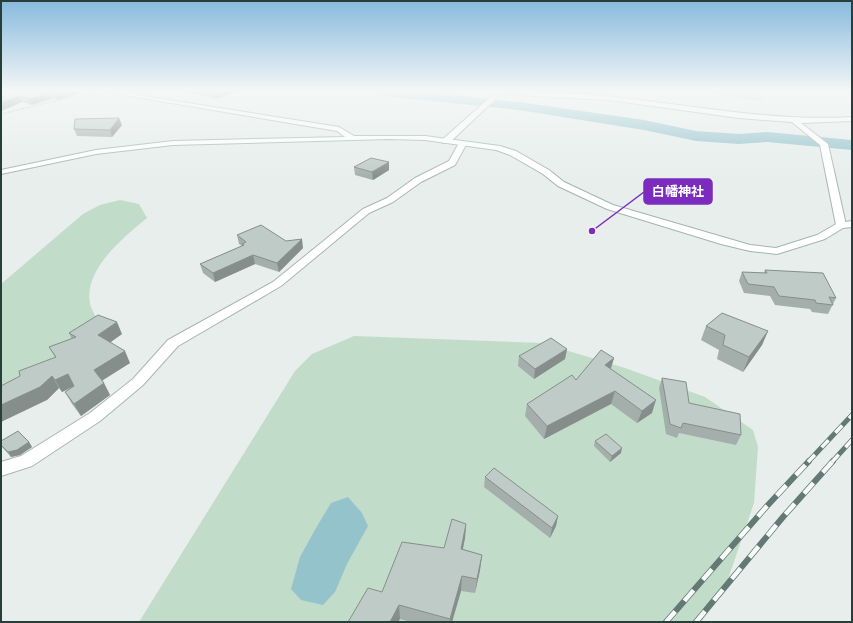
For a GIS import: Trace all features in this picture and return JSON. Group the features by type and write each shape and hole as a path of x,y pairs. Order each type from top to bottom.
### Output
{"street":[{"path":"291,121 339,129 349,134 352,138"},
{"path":"446,141 468,121"},
{"path":"795,121 824,144 841,225"},
{"path":"1,172 72,156 154,145 396,137 463,143 497,148 513,153 546,172 561,184 610,207 725,242 750,248 777,251 821,237 841,225 852,224"},
{"path":"1,469 26,461 95,417 138,382 173,343 277,284 366,211 390,200 418,180 452,163 463,143"}],"green space":[{"path":"120,200 139,204 147,218 116,245 106,256 92,281 89,294 91,307 104,335 1,419 1,284 83,214 100,205"},
{"path":"354,336 542,343 625,368 705,397 753,430 758,447 754,503 724,591 701,622 139,622 295,371 312,354"}],"water":[{"path":"348,497 362,513 368,526 347,564 335,592 323,605 301,600 291,589 300,557 331,503"}],"building":[{"path":"75,121 117,121 110,130 74,129"},
{"path":"371,158 389,162 372,172 354,167"},
{"path":"261,225 286,241 302,239 277,263 253,255 213,273 200,264 244,245 242,244 246,242 237,235"},
{"path":"765,270 823,273 836,298 829,297 833,305 816,303 815,300 779,296 774,287 748,284 742,272 767,273"},
{"path":"722,313 768,331 749,357 723,345 725,335 706,326"},
{"path":"98,315 117,322 98,335 125,351 94,370 104,383 74,404 65,392 74,386 68,374 55,380 52,376 40,387 1,405 1,386 20,376 19,371 56,357 49,347 76,337 69,333"},
{"path":"551,338 567,349 535,369 519,356"},
{"path":"601,350 614,358 605,365 656,400 642,411 615,391 547,426 527,404 572,375 576,380"},
{"path":"662,378 686,382 689,403 740,414 741,435 683,423 681,428 670,424"},
{"path":"18,431 29,442 17,450 8,452 1,445 1,441"},
{"path":"606,434 622,448 612,456 595,441"},
{"path":"494,468 558,516 552,528 485,477"},
{"path":"452,519 466,524 461,549 482,555 477,579 462,576 450,619 399,605 390,622 348,622 368,588 382,592 402,542 444,548"}],"waterway":[{"path":"618,121 696,136 739,139 767,137 852,145"}],"railway":[{"path":"808,462 852,415"},
{"path":"832,462 852,440"},
{"path":"666,622 767,506 809,461"},
{"path":"696,622 783,517 833,461"}],"place":[{"name":"白幡神社","path":"592,231"}]}
